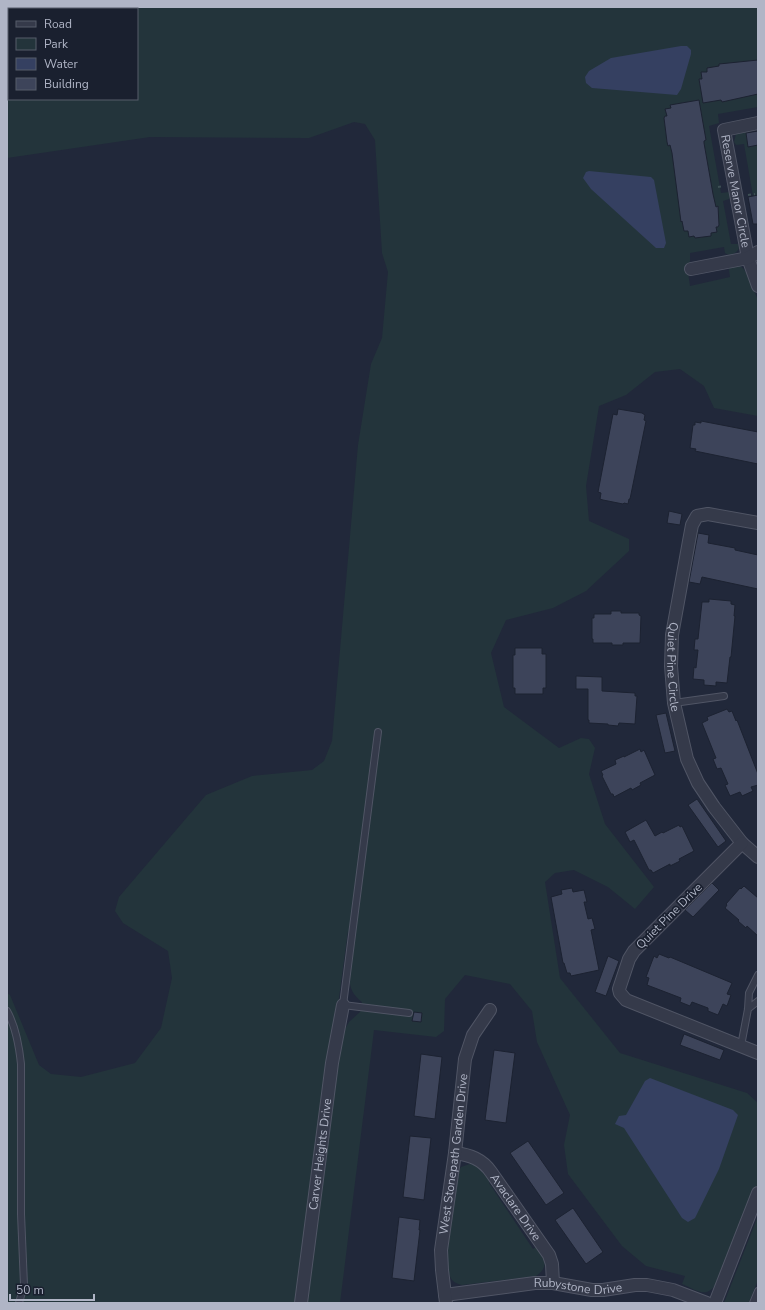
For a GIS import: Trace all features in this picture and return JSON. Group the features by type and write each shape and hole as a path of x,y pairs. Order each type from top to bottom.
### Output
{"street":[{"name":"Reserve Manor Circle","path":"758,123 724,130 753,255 758,286"},
{"path":"691,269 753,255"},
{"name":"Quiet Pine Circle","path":"758,523 708,514 697,516 692,525 672,635 671,666 674,703 687,759 698,783 714,807 742,843 758,857"},
{"name":"Quiet Pine Drive","path":"742,843 634,951 619,989 620,993 626,1000 758,1053"},
{"name":"Carver Heights Drive","path":"301,1303 332,1063 343,1005"},
{"name":"West Stonepath Garden Drive","path":"446,1299 441,1250 455,1153 465,1059 473,1034 490,1010"},
{"name":"Avaclare Drive","path":"455,1153 468,1155 486,1165 548,1255 553,1268 553,1283"},
{"path":"715,1303 758,1193"},
{"name":"Rubystone Drive","path":"446,1299 535,1282 553,1283 592,1290 647,1285 673,1290 707,1303"}],"lane":[{"path":"674,703 724,696"},
{"path":"378,732 343,1005 409,1013"},
{"path":"741,1046 748,1009 749,993 758,975"},
{"path":"748,1009 758,1001"},
{"path":"7,1011 16,1033 20,1050 21,1214 24,1285 19,1303"},
{"path":"753,1303 758,1291"}],"green space":[{"path":"7,7 758,7 758,107 718,114 719,123 709,126 721,193 729,192 730,196 729,199 723,201 731,244 738,244 739,248 735,253 731,254 725,253 724,247 690,253 690,261 687,266 690,286 730,277 730,266 740,266 748,276 758,299 758,416 714,408 704,386 680,369 655,372 626,395 599,406 586,486 589,521 629,539 629,551 586,591 553,608 506,620 491,653 504,707 559,748 581,738 589,739 595,748 589,774 605,824 654,887 635,909 608,887 574,870 555,873 545,882 560,978 620,1053 747,1093 758,1103 758,1183 719,1281 714,1287 706,1292 698,1291 682,1284 685,1276 646,1266 622,1246 568,1174 564,1145 570,1115 537,1042 532,1011 510,984 465,975 445,999 444,1031 436,1037 374,1030 340,1303 307,1303 341,1036 349,1022 360,1012 362,1002 352,990 350,983 352,946 348,931 298,1303 7,1303 7,993 10,995 39,1065 51,1074 81,1077 135,1063 161,1028 172,978 168,951 123,923 115,911 119,897 206,795 252,776 312,770 324,761 332,741 358,445 371,364 382,338 388,272 382,253 375,140 365,124 354,122 309,138 150,137 7,158"},
{"path":"746,132 747,134 758,132 758,225 744,144 736,145 734,142 736,134"},
{"path":"470,1164 475,1165 491,1180 489,1183 533,1249 536,1247 542,1255 545,1266 536,1276 462,1285 452,1280 447,1260 449,1228 458,1173 461,1167"},
{"path":"758,1216 758,1280 749,1303 724,1303"}],"water":[{"path":"687,46 691,50 691,54 681,89 677,95 592,88 586,83 585,77 589,71 611,58"},
{"path":"589,171 651,177 654,180 666,243 664,248 656,248 591,189 583,178 586,172"},
{"path":"650,1078 733,1110 738,1115 719,1169 695,1218 688,1222 682,1218 624,1128 615,1124 619,1116 626,1115 645,1081"}],"building":[{"path":"758,60 758,94 722,102 721,100 703,103 699,79 702,79 701,72 707,72 707,68 719,66 719,64"},
{"path":"699,100 706,140 704,143 713,194 716,207 718,206 719,225 716,227 717,232 711,233 711,236 695,238 694,236 689,237 688,231 684,231 682,221 681,222 672,153 670,145 668,146 667,142 664,118 667,116 665,109 671,108 670,105"},
{"path":"758,131 758,145 748,147 746,133"},
{"path":"758,195 758,224 753,224 748,197"},
{"path":"618,409 642,413 645,415 644,420 646,421 628,504 600,499 601,493 598,492 613,414 617,415"},
{"path":"701,421 758,432 758,464 695,451 696,449 690,448 693,425 695,425 695,422 701,423"},
{"path":"669,511 682,514 680,525 667,523"},
{"path":"698,533 709,535 708,543 735,548 735,550 758,555 758,589 702,577 700,584 689,582"},
{"path":"709,599 731,601 731,604 735,605 731,657 727,683 716,682 716,686 704,685 704,680 693,679 698,650 694,650 695,639 698,639 702,602 709,602"},
{"path":"611,611 621,611 621,613 639,613 641,616 640,643 623,643 623,645 612,645 612,643 593,643 592,618 594,618 594,614 611,614"},
{"path":"515,648 542,648 542,654 546,654 546,688 543,688 543,694 515,694 515,688 513,688 513,655 515,655"},
{"path":"576,676 602,677 602,691 635,693 635,696 637,696 635,724 619,723 618,726 589,723 588,689 576,689"},
{"path":"727,709 729,712 732,711 736,721 737,720 758,774 758,785 751,787 753,791 742,796 740,792 730,796 725,785 728,784 721,768 717,769 713,759 716,758 702,723 708,720 707,717"},
{"path":"666,713 675,751 665,753 656,715"},
{"path":"640,749 641,752 644,750 655,775 640,783 641,785 632,790 631,788 614,797 602,776 601,771 616,764 615,760"},
{"path":"697,799 726,841 718,847 688,805"},
{"path":"646,820 655,836 679,825 680,827 682,826 694,851 679,859 680,861 670,866 670,864 653,873 649,870 634,840 630,842 625,832"},
{"path":"712,883 719,890 693,917 685,910"},
{"path":"744,886 758,898 758,936 747,926 746,928 725,908 727,905 726,904 740,888 741,889"},
{"path":"572,888 573,892 584,890 587,902 584,902 588,919 592,918 595,929 591,930 599,970 571,976 570,973 567,973 563,963 551,897 562,894 561,890"},
{"path":"659,954 669,958 670,957 732,983 727,994 731,995 727,1006 723,1004 718,1015 708,1011 708,1008 692,1002 690,1006 680,1002 681,998 647,985 649,978 646,977 654,956 657,958"},
{"path":"608,956 619,961 606,996 595,992"},
{"path":"414,1012 422,1013 421,1022 412,1021"},
{"path":"684,1034 724,1050 720,1060 680,1045"},
{"path":"494,1050 515,1053 506,1123 485,1120"},
{"path":"421,1054 442,1057 435,1119 414,1116"},
{"path":"410,1136 431,1138 424,1200 403,1197"},
{"path":"528,1141 564,1193 546,1205 510,1153"},
{"path":"573,1208 603,1252 586,1264 555,1220"},
{"path":"399,1217 420,1220 414,1281 392,1278"}]}
